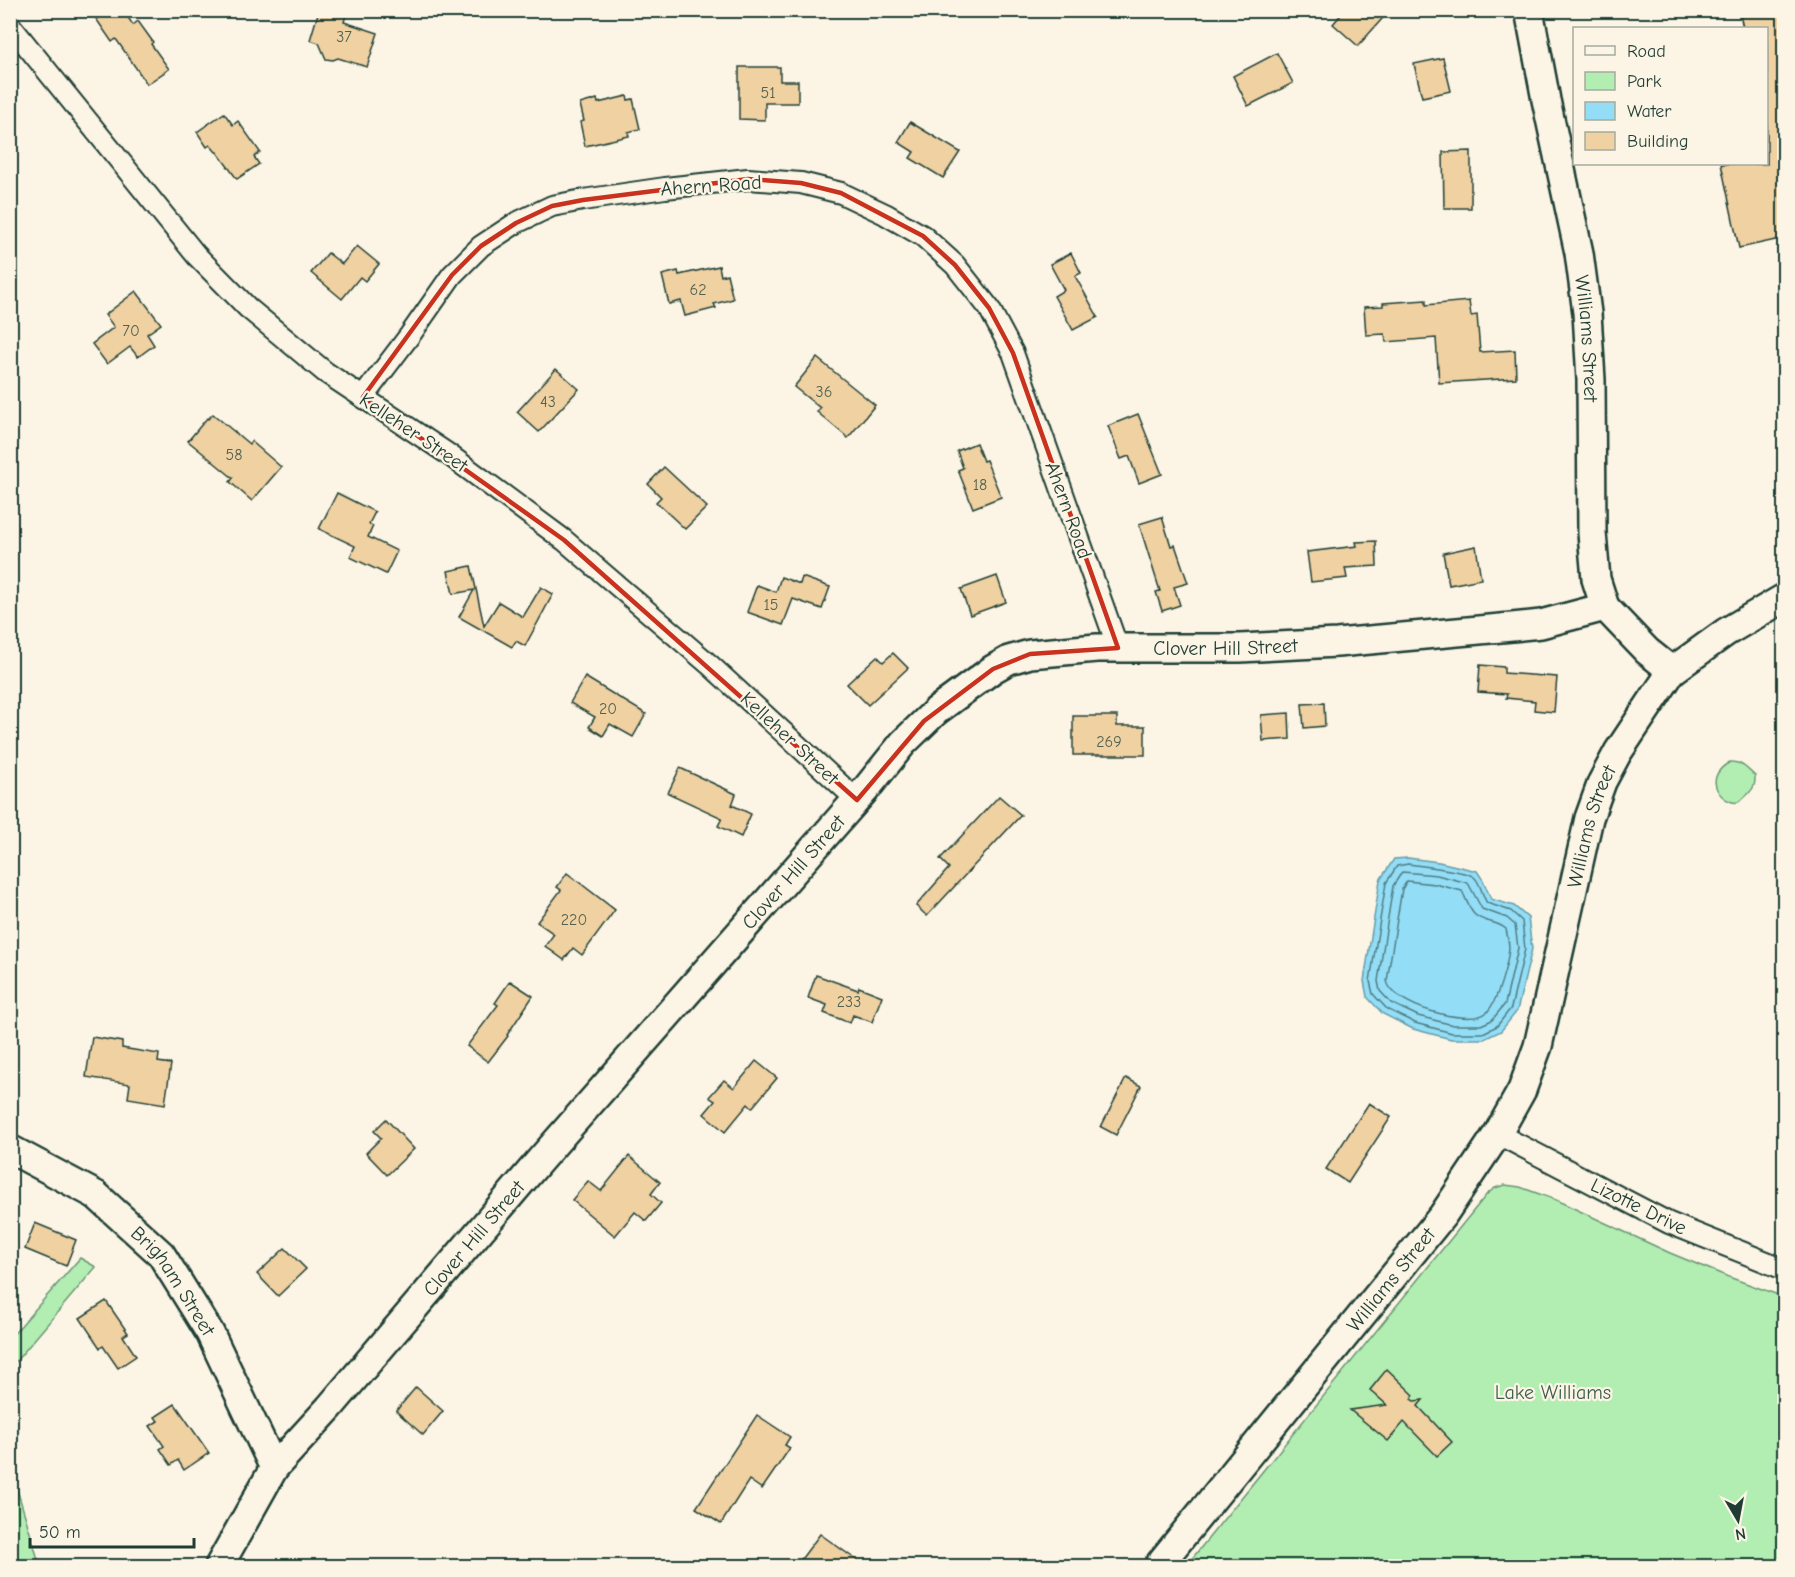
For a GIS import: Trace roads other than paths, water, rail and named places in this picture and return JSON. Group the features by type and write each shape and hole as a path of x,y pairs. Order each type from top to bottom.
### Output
{"street":[{"name":"Williams Street","path":"1158,1566 1443,1215 1498,1134 1522,1090 1538,1046 1581,848 1602,782 1618,752 1672,671 1647,651 1605,607 1596,579 1592,533 1591,380 1585,302 1579,253 1529,10"},
{"name":"Kelleher Street","path":"10,25 196,255 248,308 325,372 448,454 564,540 710,665 857,800"},
{"name":"Ahern Road","path":"363,397 452,275 481,246 516,223 552,206 665,188 748,179 801,183 841,193 885,214 923,236 955,264 989,308 1013,353 1118,648"},
{"path":"1672,671 1726,632 1785,598"},
{"name":"Clover Hill Street","path":"219,1566 274,1468 329,1408 549,1150 857,800 903,743 924,721 993,669 1009,660 1030,654 1118,648 1249,648 1337,643 1522,626 1567,618 1605,607"},
{"name":"Lizotte Drive","path":"1498,1134 1669,1223 1785,1269"},
{"name":"Brigham Street","path":"10,1149 96,1195 161,1254 210,1333 274,1468"}],"water":[{"path":"1408,858 1439,862 1477,871 1491,899 1514,906 1528,918 1532,949 1517,1011 1501,1031 1484,1039 1451,1039 1413,1029 1383,1014 1367,997 1364,981 1380,880 1394,859"}],"park label":[{"name":"Lake Williams","path":"1553,1392"}]}
